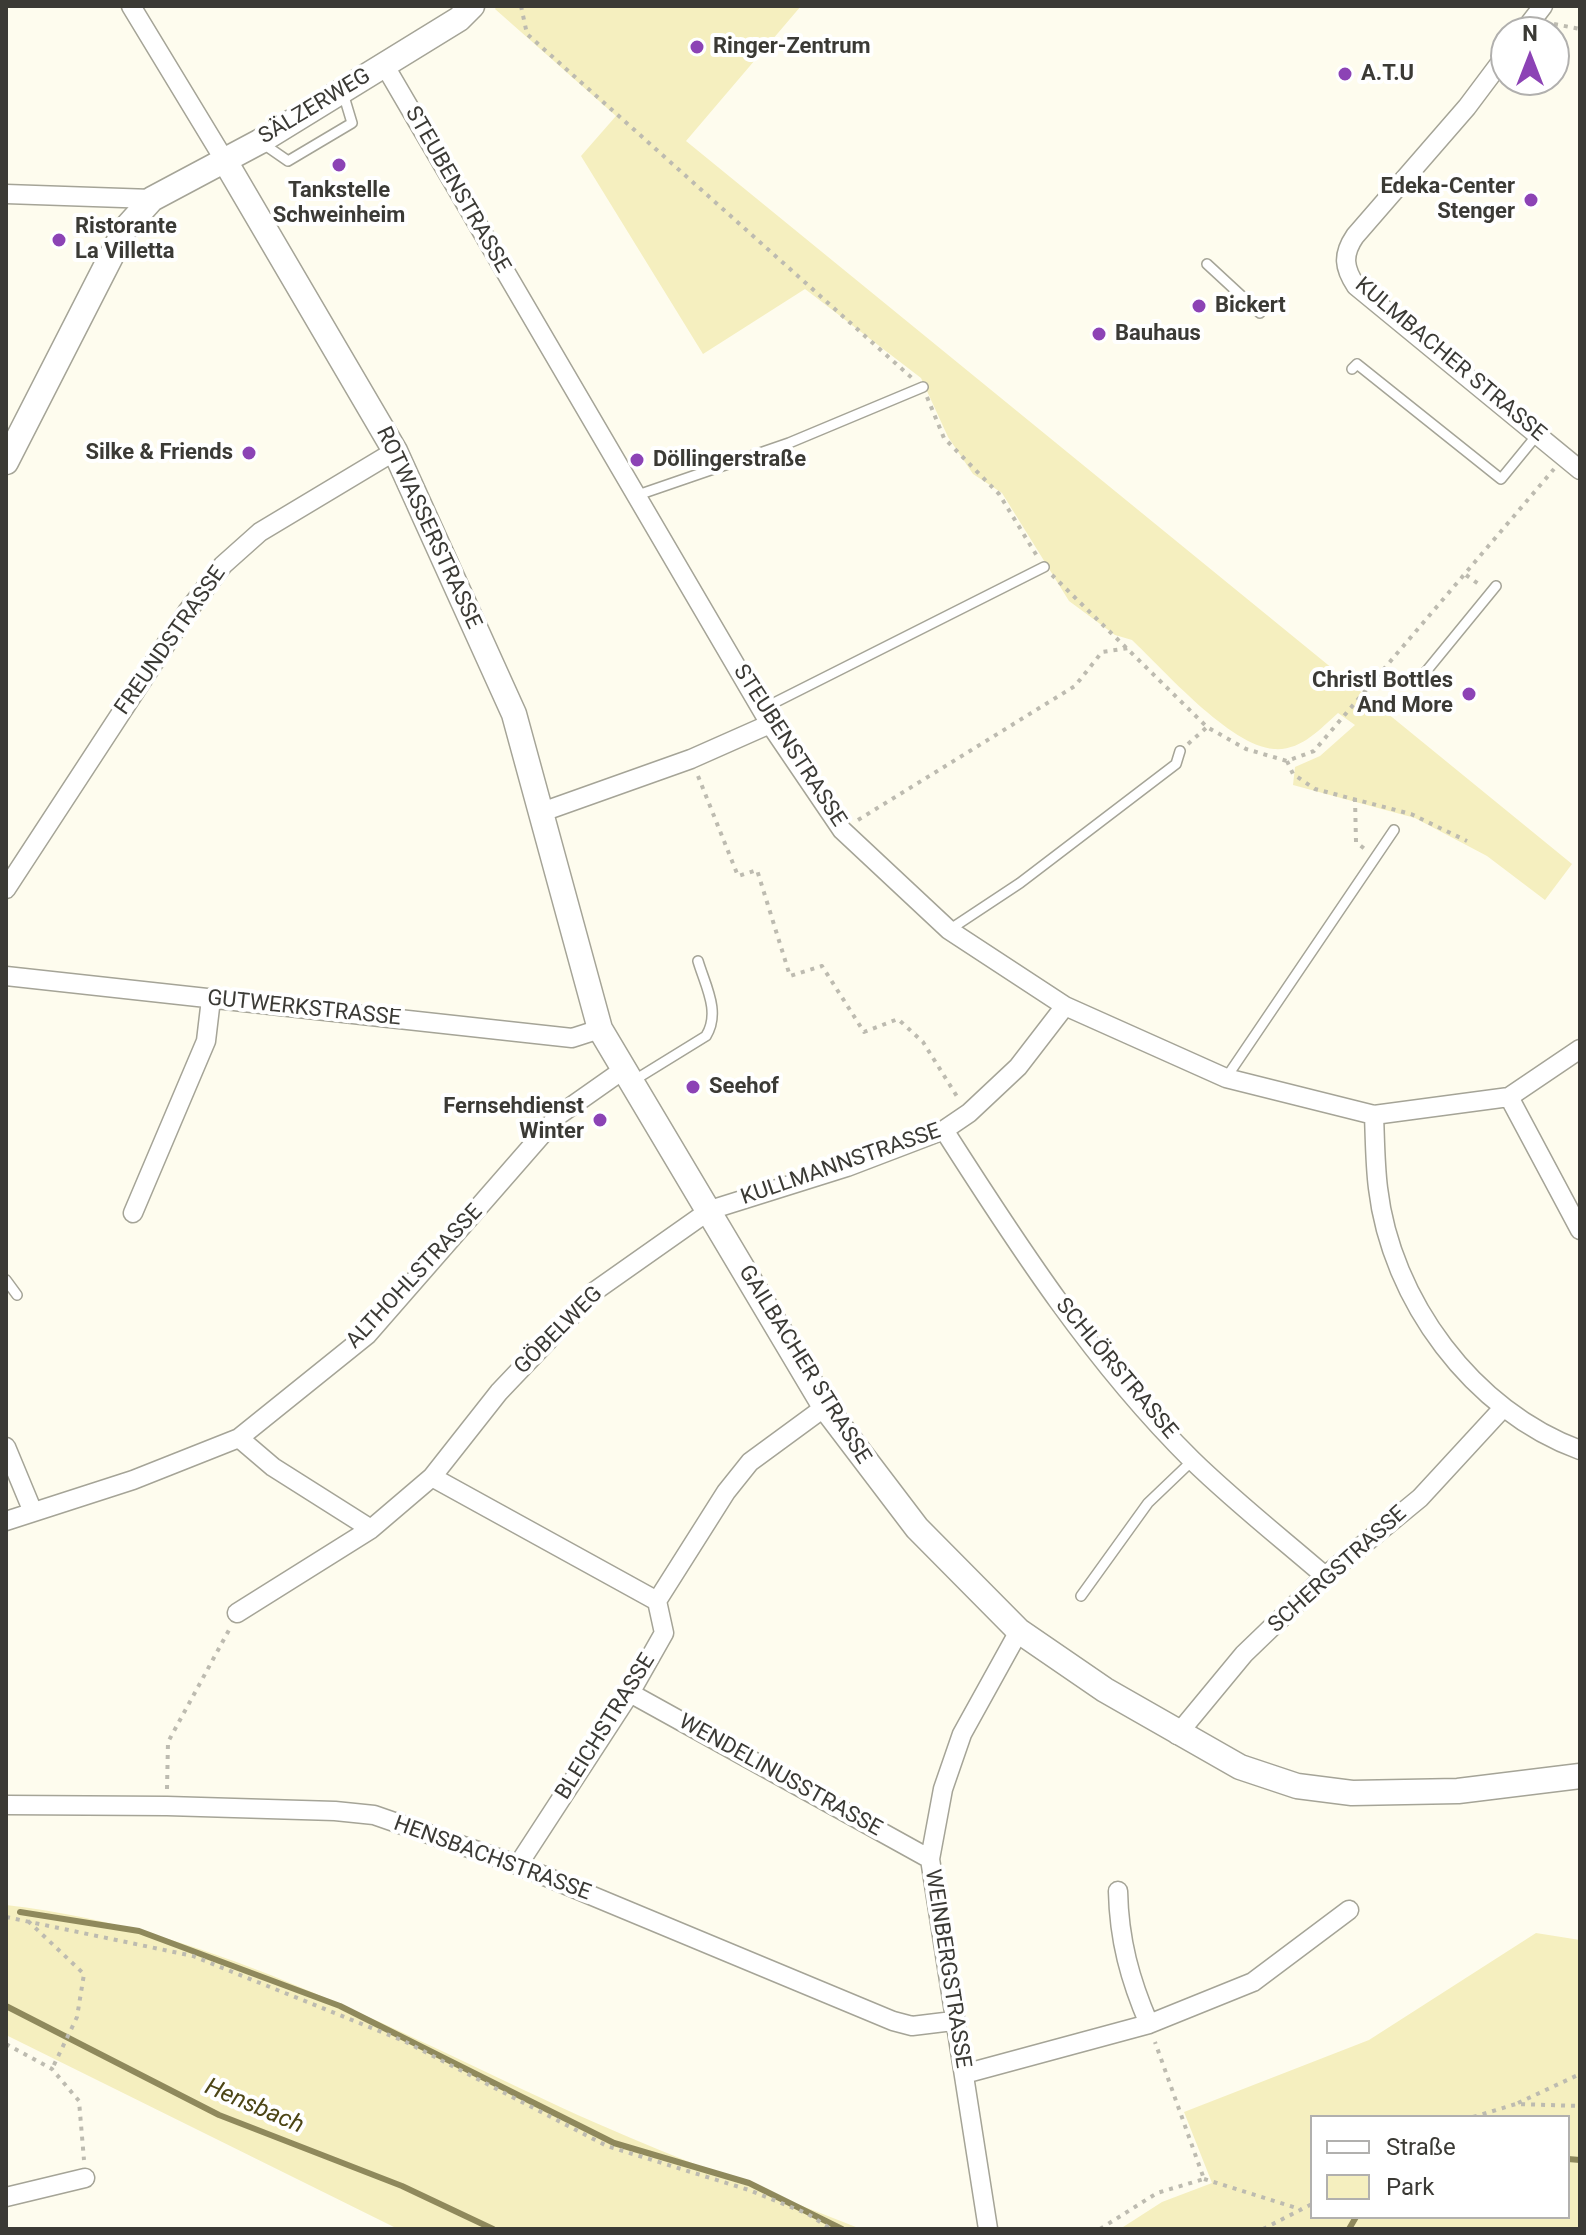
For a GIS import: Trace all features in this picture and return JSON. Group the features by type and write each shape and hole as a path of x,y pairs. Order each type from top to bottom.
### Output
{"street":[{"name":"ROTWASSERSTRASSE","path":"131,6 395,451 514,714 586,988 606,1038"},
{"name":"SÄLZERWEG","path":"152,199 259,142 459,19 472,6"},
{"name":"STEUBENSTRASSE","path":"385,66 766,716 842,830 949,930 1065,1006 1226,1078 1374,1115 1509,1097 1580,1049"},
{"name":"KULMBACHER STRASSE","path":"1490,76 1355,236 1348,247 1345,261 1356,286 1580,470"},
{"path":"6,194 152,199"},
{"path":"6,462 125,229 152,199"},
{"name":"FREUNDSTRASSE","path":"6,889 170,638 223,565 260,532 395,451"},
{"path":"542,812 691,759 766,716"},
{"name":"GUTWERKSTRASSE","path":"6,976 572,1038 606,1038"},
{"path":"133,1213 206,1041 211,999"},
{"name":"KULLMANNSTRASSE","path":"710,1210 847,1167 944,1130 969,1113 1018,1067 1065,1006"},
{"name":"GAILBACHER STRASSE","path":"606,1038 825,1407 917,1528 1019,1631 1177,1735 1254,1772 1297,1786 1352,1793 1458,1791 1580,1776"},
{"name":"ALTHOHLSTRASSE","path":"6,1521 133,1480 239,1438 367,1335 559,1115 627,1076"},
{"path":"1509,1097 1580,1230"},
{"path":"1374,1115 1378,1190 1396,1262 1431,1332 1503,1408 1580,1450"},
{"name":"SCHLÖRSTRASSE","path":"944,1130 1024,1255 1117,1378 1193,1460 1325,1576"},
{"name":"GÖBELWEG","path":"432,1477 499,1392 595,1291 710,1210"},
{"path":"237,1613 371,1529 432,1477 657,1601 726,1492 750,1462 825,1407"},
{"name":"SCHERGSTRASSE","path":"1177,1735 1244,1654 1325,1576 1420,1498 1503,1408"},
{"path":"239,1438 273,1467 371,1529"},
{"path":"6,1447 33,1512"},
{"name":"BLEICHSTRASSE","path":"518,1865 630,1693 664,1633 657,1601"},
{"name":"WEINBERGSTRASSE","path":"988,2229 930,1859 943,1789 962,1734 1019,1631"},
{"name":"WENDELINUSSTRASSE","path":"630,1693 930,1859"},
{"name":"HENSBACHSTRASSE","path":"6,1805 167,1806 374,1815 518,1865 893,2021 912,2026 953,2021"},
{"path":"1118,1891 1119,1934 1131,1984 1149,2024"},
{"path":"964,2074 1149,2024 1253,1982 1349,1910"},
{"path":"6,2197 85,2178"}],"lane":[{"path":"1207,264 1260,313"},
{"path":"1352,369 1357,364 1501,479 1537,435"},
{"path":"635,496 789,443 923,387"},
{"path":"766,716 1044,567"},
{"path":"1424,674 1496,586"},
{"path":"949,930 1020,883 1164,774 1176,764 1180,751"},
{"path":"1226,1078 1394,830"},
{"path":"627,1076 706,1036 711,1029 713,1008 698,961"},
{"path":"6,1280 17,1295"},
{"path":"1081,1596 1148,1503 1193,1460"}],"path":[{"path":"521,6 527,34 923,387 944,438 999,494 1044,567 1207,727 1246,749 1287,761 1314,751 1564,456"},
{"path":"842,830 1075,686 1102,652 1129,648"},
{"path":"1180,751 1207,727"},
{"path":"691,759 738,876 757,870 790,976 822,966 864,1032 898,1019 923,1042 969,1113"},
{"path":"1287,761 1293,774 1315,789 1422,818 1467,841"},
{"path":"1355,798 1356,842 1376,856"},
{"path":"167,1806 168,1742 221,1650 237,1613"},
{"path":"6,1917 193,1956 404,2041 607,2146 749,2190 808,2214 831,2229"},
{"path":"28,1921 84,1974 77,2017 52,2069"},
{"path":"1149,2024 1204,2179"},
{"path":"6,2044 52,2069 79,2101 85,2178"},
{"path":"1480,2115 1516,2104 1580,2074"},
{"path":"1516,2104 1580,2106"},
{"path":"1100,2229 1157,2193 1204,2179 1300,2209"},
{"path":"1263,2229 1310,2205"}],"green space":[{"path":"497,6 801,6 686,141 1572,864 1545,900 1487,856 1415,818 1293,785 1295,767 1320,756 1355,725 1338,713 1301,743 1284,749 1257,745 1198,705 1132,640 1115,635 1069,601 1002,493 973,474 948,437 921,378 805,289 703,354 581,156 616,116 495,9"},
{"path":"6,1905 85,1918 161,1937 236,1962 381,2023 628,2137 861,2229 398,2229 6,2035"},
{"path":"1536,1933 1580,1940 1580,2229 1120,2229 1162,2202 1212,2183 1184,2112 1369,2040"}],"waterway":[{"path":"20,1912 139,1931 340,2006 614,2143 749,2183 842,2229"},
{"name":"Hensbach","path":"6,2006 219,2115 402,2186 493,2229"},
{"name":"Hensbach","path":"1570,2159 1580,2160"},
{"name":"Hensbach","path":"1349,2229 1355,2219"}],"place":[{"name":"Ringer-Zentrum","path":"697,47"},
{"name":"A.T.U","path":"1345,74"},
{"name":"Tankstelle Schweinheim","path":"339,165"},
{"name":"Edeka-Center Stenger","path":"1531,200"},
{"name":"Ristorante La Villetta","path":"59,240"},
{"name":"Bickert","path":"1199,306"},
{"name":"Bauhaus","path":"1099,334"},
{"name":"Silke & Friends","path":"249,453"},
{"name":"Döllingerstraße","path":"637,460"},
{"name":"Christl Bottles And More","path":"1469,694"},
{"name":"Seehof","path":"693,1087"},
{"name":"Fernsehdienst Winter","path":"600,1120"}]}
